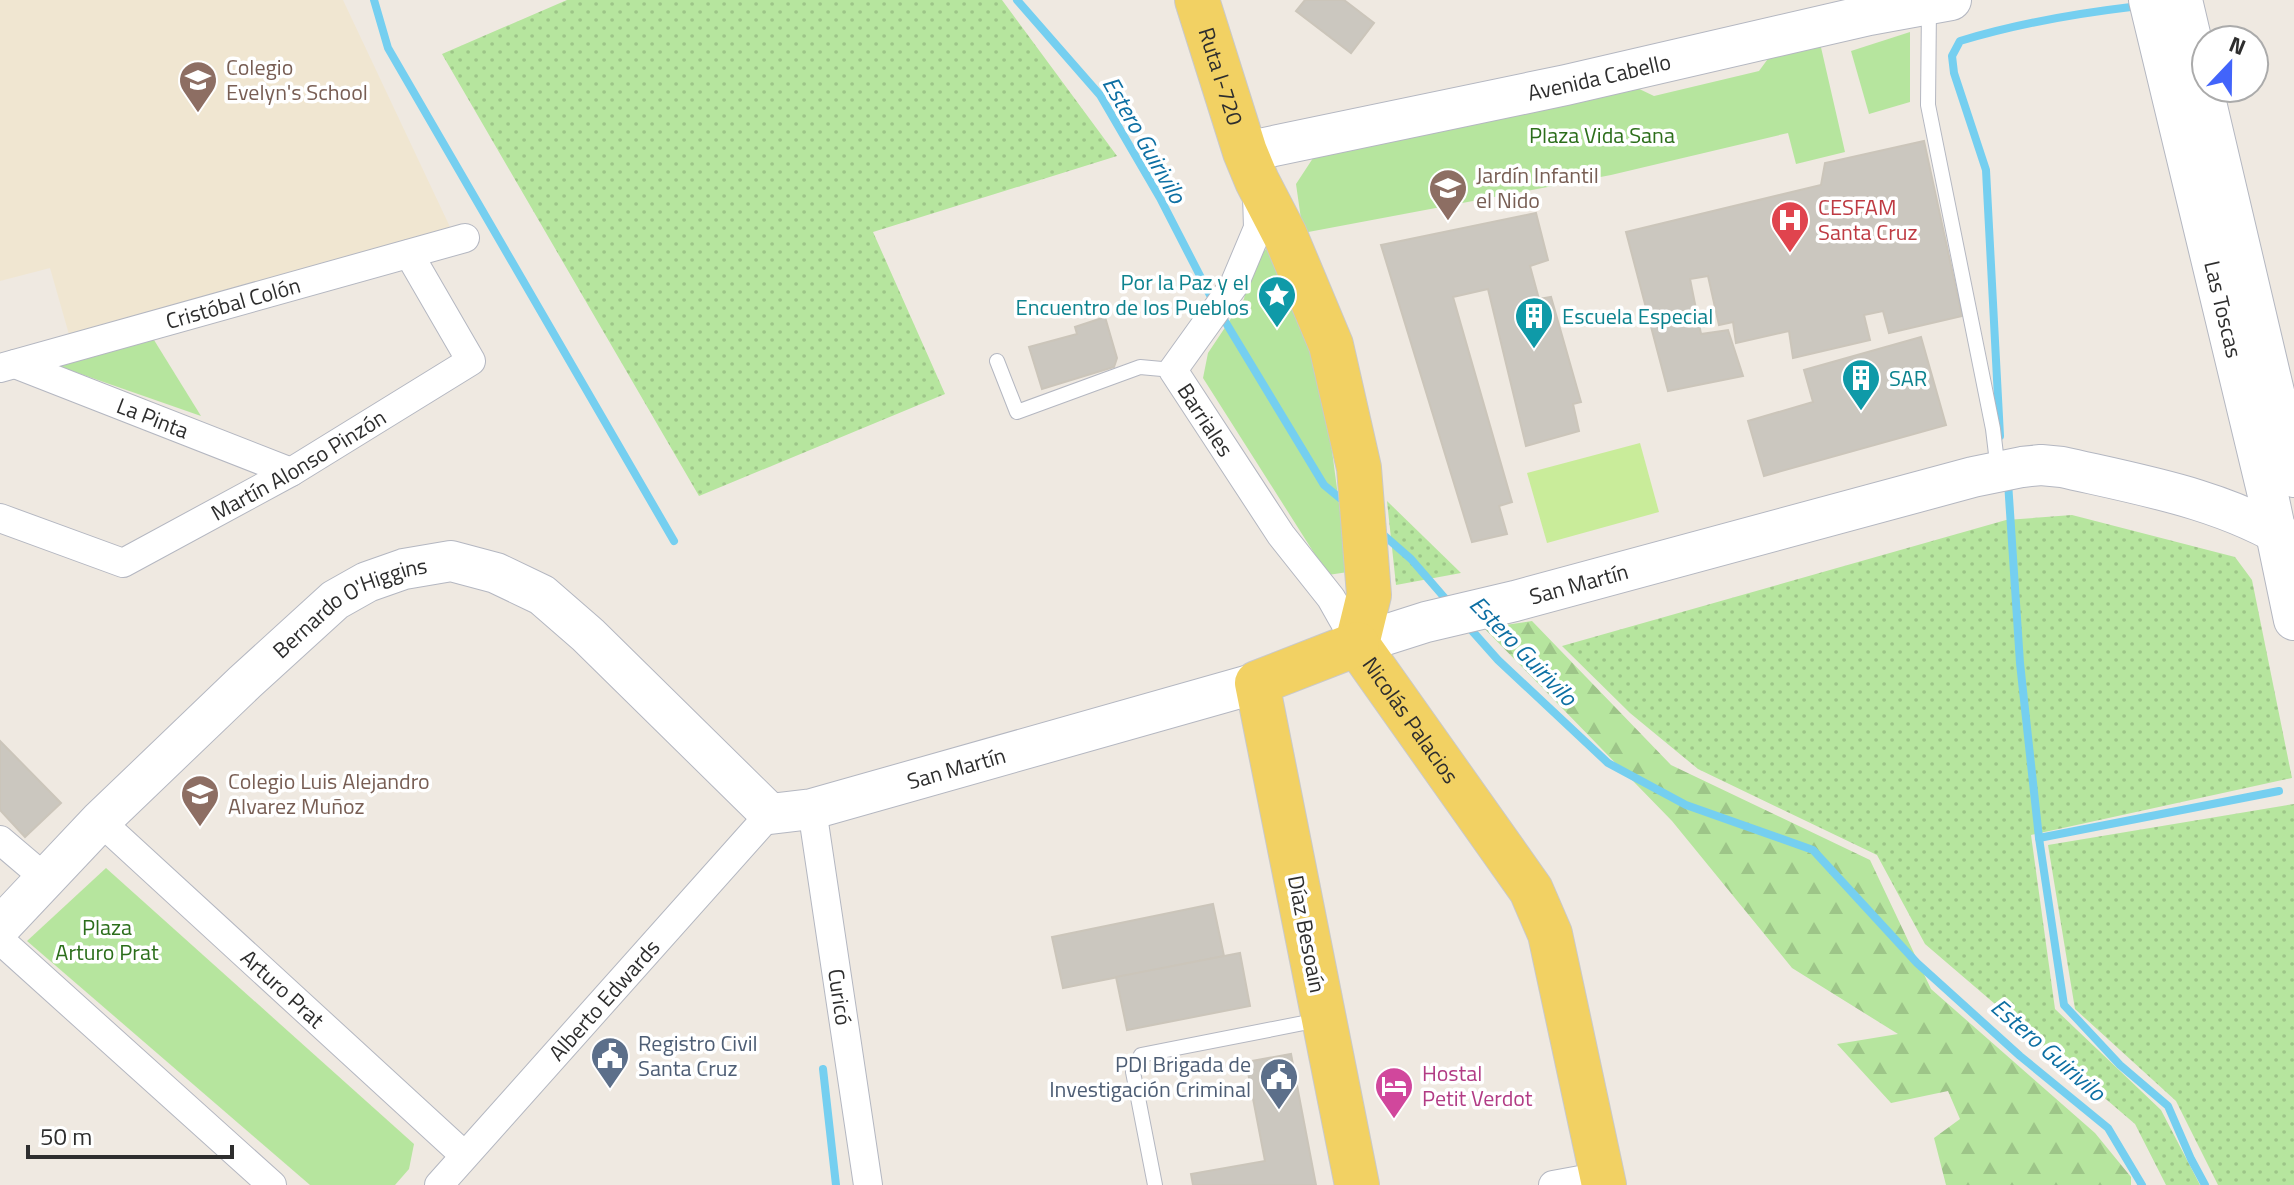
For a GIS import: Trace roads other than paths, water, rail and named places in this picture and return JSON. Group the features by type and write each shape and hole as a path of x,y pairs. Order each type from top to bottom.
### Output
{"main road":[{"name":"Ruta I-720","path":"1197,0 1251,166"},
{"name":"Nicolás Palacios","path":"1251,166 1285,235 1331,345 1359,468 1369,595 1357,644 1531,890 1550,934 1603,1180"},
{"name":"San Martín","path":"1257,683 1357,644"},
{"name":"Díaz Besoaín","path":"1257,683 1357,1185"}],"street":[{"name":"Las Toscas","path":"2149,0 2285,537 2294,620"},
{"name":"Las Toscas","path":"2182,0 2294,477"},
{"name":"Avenida Cabello","path":"1251,166 1870,7 1940,2"},
{"name":"Barriales","path":"1251,166 1258,228 1234,285 1173,370 1281,535 1331,598 1357,644"},
{"name":"Cristóbal Colón","path":"7,366 465,238"},
{"name":"Martín Alonso Pinzón","path":"0,518 123,563 291,472 471,361 409,254"},
{"name":"La Pinta","path":"7,366 291,472"},
{"name":"San Martín","path":"1357,644 1426,622 1998,472 2041,465 2072,469 2201,500 2246,516 2285,537"},
{"name":"Bernardo O'Higgins","path":"0,927 100,821 335,600 367,582 404,569 451,561 496,573 542,595 588,635 770,814"},
{"name":"San Martín","path":"770,814 812,809 1257,683"},
{"name":"Curicó","path":"812,809 868,1185"},
{"name":"Alberto Edwards","path":"439,1185 770,814"},
{"name":"Arturo Prat","path":"100,821 464,1155"},
{"path":"0,840 46,879"},
{"path":"0,940 272,1185"},
{"path":"1553,1185 1603,1180"}],"lane":[{"path":"1940,2 1930,19 1928,105 1993,429 1998,472"},
{"path":"997,361 1017,412 1140,367 1173,370"},
{"path":"1155,1185 1133,1072 1141,1055 1324,1020"}],"waterway":[{"path":"374,0 388,48 674,541"},
{"name":"Estero Guirivilo","path":"1017,0 1100,95 1160,198 1213,301"},
{"path":"2000,436 1986,170 1954,73 1952,56 1960,41 1981,35 2044,20 2131,7"},
{"name":"Estero Guirivilo","path":"1220,313 1324,485 1347,504"},
{"path":"2008,482 2020,663 2039,838 2064,1005 2120,1065 2168,1106 2205,1185"},
{"name":"Estero Guirivilo","path":"1379,531 1411,559 1450,604"},
{"name":"Estero Guirivilo","path":"1466,624 1498,660 1608,763 1686,805 1813,850 1917,963 2020,1056 2108,1128 2142,1185"},
{"path":"2039,838 2279,791"},
{"path":"823,1069 836,1185"}],"place":[{"name":"Colegio Evelyn's School","path":"198,114"},
{"name":"Jardín Infantil el Nido","path":"1448,222"},
{"name":"CESFAM Santa Cruz","path":"1790,254"},
{"name":"Por la Paz y el Encuentro de los Pueblos","path":"1277,329"},
{"name":"Escuela Especial","path":"1534,350"},
{"name":"SAR","path":"1861,412"},
{"name":"Colegio Luis Alejandro Alvarez Muñoz","path":"200,828"},
{"name":"Registro Civil Santa Cruz","path":"610,1090"},
{"name":"PDI Brigada de Investigación Criminal","path":"1279,1111"},
{"name":"Hostal Petit Verdot","path":"1394,1120"}],"park label":[{"name":"Plaza Vida Sana","path":"1602,135"},
{"name":"Plaza Arturo Prat","path":"107,940"}]}
